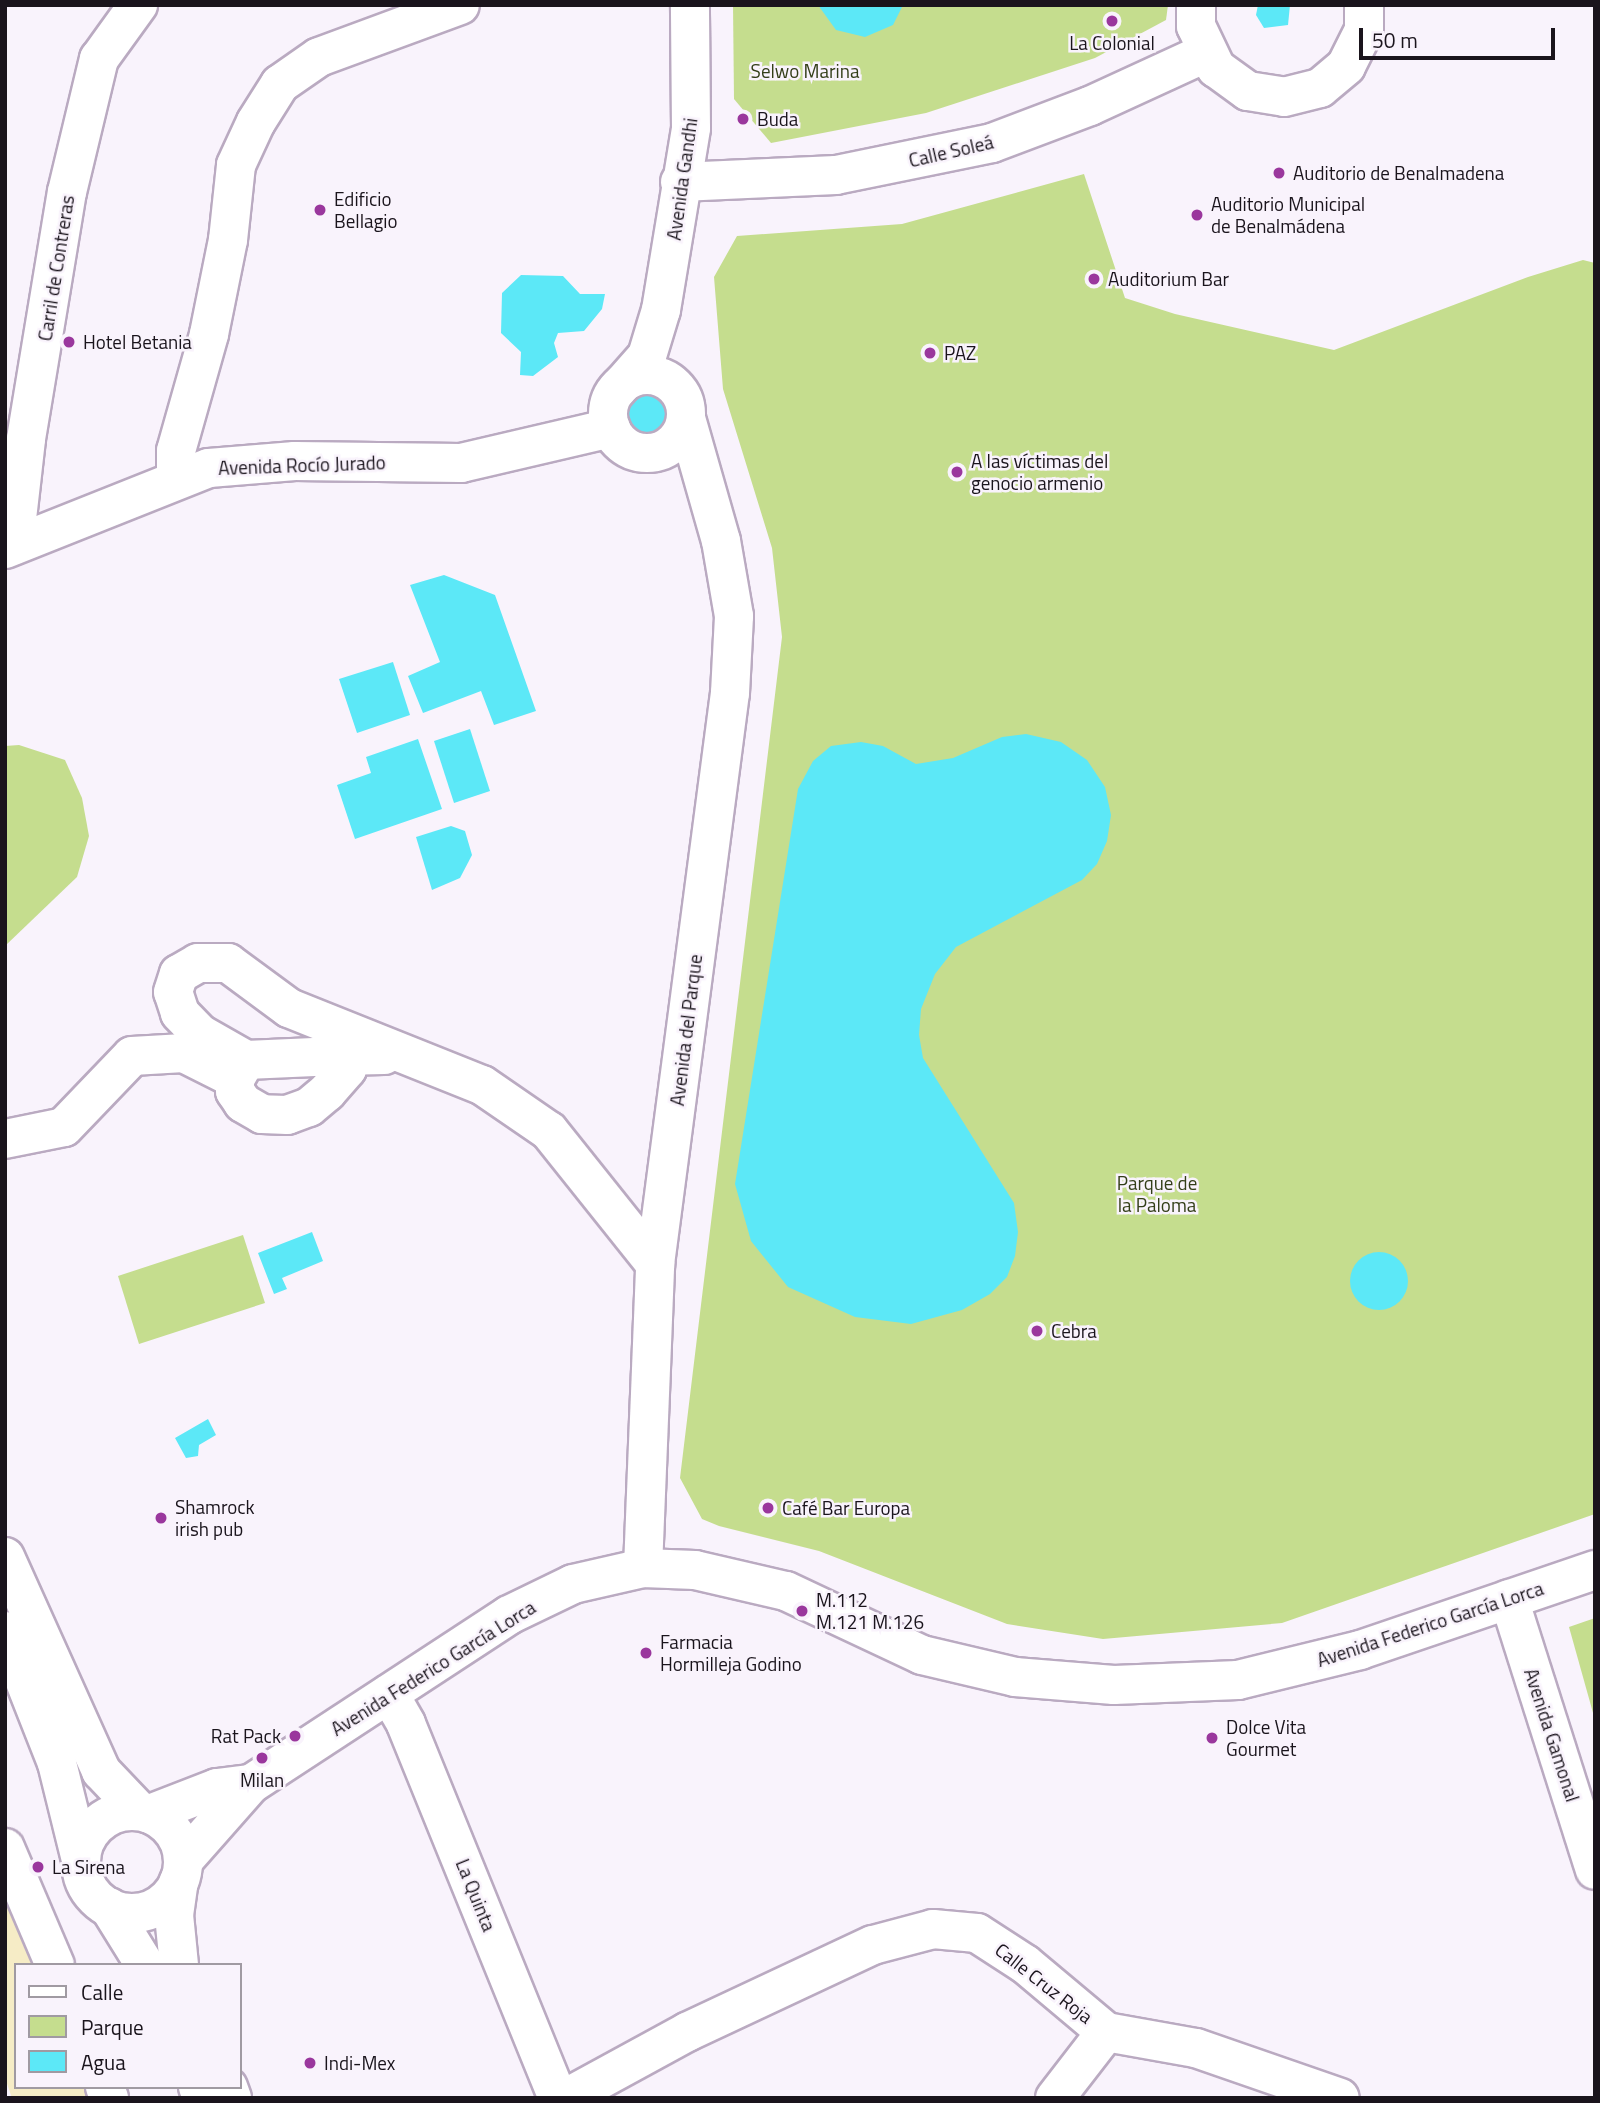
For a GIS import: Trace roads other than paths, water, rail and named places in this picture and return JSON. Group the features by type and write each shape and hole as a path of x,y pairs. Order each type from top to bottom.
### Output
{"street":[{"name":"Carril de Contreras","path":"10,547 67,192 99,59 138,5"},
{"path":"176,478 176,450 209,334 228,240 236,165 256,122 279,84 319,57 460,5"},
{"name":"Avenida Gandhi","path":"616,391 647,355 661,310 691,128 690,5"},
{"path":"1196,5 1196,26 1205,53 1216,68 1248,91 1284,97 1320,88 1346,66 1364,30 1364,5"},
{"name":"Calle Soleá","path":"680,182 836,175 992,143 1090,106 1205,53"},
{"name":"Avenida Gandhi","path":"661,310 675,417"},
{"path":"650,376 675,417 641,453 628,449 611,428 608,416 616,391 637,377 650,376"},
{"name":"Avenida del Parque","path":"643,1568 656,1264 730,693 734,616 721,541 707,495 675,417"},
{"name":"Avenida Rocío Jurado","path":"10,547 176,478 209,468 295,461 461,463 611,428"},
{"path":"240,1069 180,1013 173,992 180,974 198,963 228,963 289,1008 482,1085 549,1131 656,1264"},
{"path":"5,1139 64,1128 132,1056 184,1053 240,1069 337,1056 407,1055"},
{"path":"240,1069 235,1091 243,1103 262,1114 287,1115 309,1107 334,1085 348,1063 337,1056"},
{"path":"5,1557 101,1771 145,1812 174,1832 188,1862 174,1915 179,1963"},
{"name":"Avenida Federico García Lorca","path":"251,1784 509,1615 573,1584 643,1568 695,1570 786,1591 922,1655 1014,1677 1114,1685 1238,1680 1360,1650 1595,1570"},
{"name":"Avenida Gamonal","path":"1509,1599 1595,1870"},
{"path":"5,1631 57,1763 91,1892 108,1907 144,1963"},
{"name":"La Quinta","path":"389,1695 406,1724 558,2098"},
{"path":"81,1860 84,1843 106,1818 145,1812 217,1788 251,1784"},
{"path":"108,1907 141,1912 170,1896 188,1862 251,1784"},
{"path":"5,1848 54,1963"},
{"name":"Calle Cruz Roja","path":"566,2098 687,2032 873,1945 933,1929 976,1933 1025,1964 1105,2032 1196,2048 1340,2098"},
{"path":"1055,2098 1105,2032"}],"water":[{"path":"818,5 903,5 893,25 865,37 836,30"},
{"path":"1258,5 1290,5 1288,25 1264,28 1256,15"},
{"path":"521,275 563,276 580,294 605,294 602,309 584,331 558,333 554,343 558,357 533,376 520,375 521,352 501,333 502,293"},
{"path":"640,387 652,387 671,400 676,417 674,429 663,442 652,447 640,447 621,434 616,423 616,411 629,392"},
{"path":"444,575 495,595 536,711 494,725 481,691 423,713 408,676 440,662 410,585"},
{"path":"393,662 410,715 357,733 339,679"},
{"path":"470,729 490,791 454,803 434,741"},
{"path":"1026,734 1061,742 1087,760 1105,787 1111,815 1107,841 1097,864 1082,880 956,947 935,974 921,1009 919,1035 923,1058 1014,1203 1018,1232 1015,1256 1007,1277 990,1294 962,1310 911,1324 855,1317 788,1287 751,1241 735,1184 798,789 813,761 831,746 861,742 883,746 916,764 953,758 1002,737"},
{"path":"418,739 442,809 355,839 337,785 371,773 366,757"},
{"path":"451,826 465,831 472,855 460,878 432,890 416,837"},
{"path":"312,1232 323,1261 282,1278 287,1289 274,1294 258,1253"},
{"path":"1373,1252 1385,1252 1400,1260 1408,1275 1408,1287 1400,1302 1385,1310 1373,1310 1358,1302 1350,1287 1350,1275 1358,1260"},
{"path":"208,1419 216,1435 199,1445 198,1456 186,1458 175,1438"}],"place":[{"name":"La Colonial","path":"1112,21"},
{"name":"Buda","path":"743,119"},
{"name":"Auditorio de Benalmadena","path":"1279,173"},
{"name":"Edificio Bellagio","path":"320,210"},
{"name":"Auditorio Municipal de Benalmádena","path":"1197,215"},
{"name":"Auditorium Bar","path":"1094,279"},
{"name":"Hotel Betania","path":"69,342"},
{"name":"PAZ","path":"930,353"},
{"name":"A las víctimas del genocio armenio","path":"957,472"},
{"name":"Cebra","path":"1037,1331"},
{"name":"Café Bar Europa","path":"768,1508"},
{"name":"Shamrock irish pub","path":"161,1518"},
{"name":"M.112 M.121 M.126","path":"802,1611"},
{"name":"Farmacia Hormilleja Godino","path":"646,1653"},
{"name":"Rat Pack","path":"295,1736"},
{"name":"Dolce Vita Gourmet","path":"1212,1738"},
{"name":"Milan","path":"262,1758"},
{"name":"La Sirena","path":"38,1867"},
{"name":"Indi-Mex","path":"310,2063"}],"park label":[{"name":"Selwo Marina","path":"805,71"},
{"name":"Parque de la Paloma","path":"1157,1194"}]}
